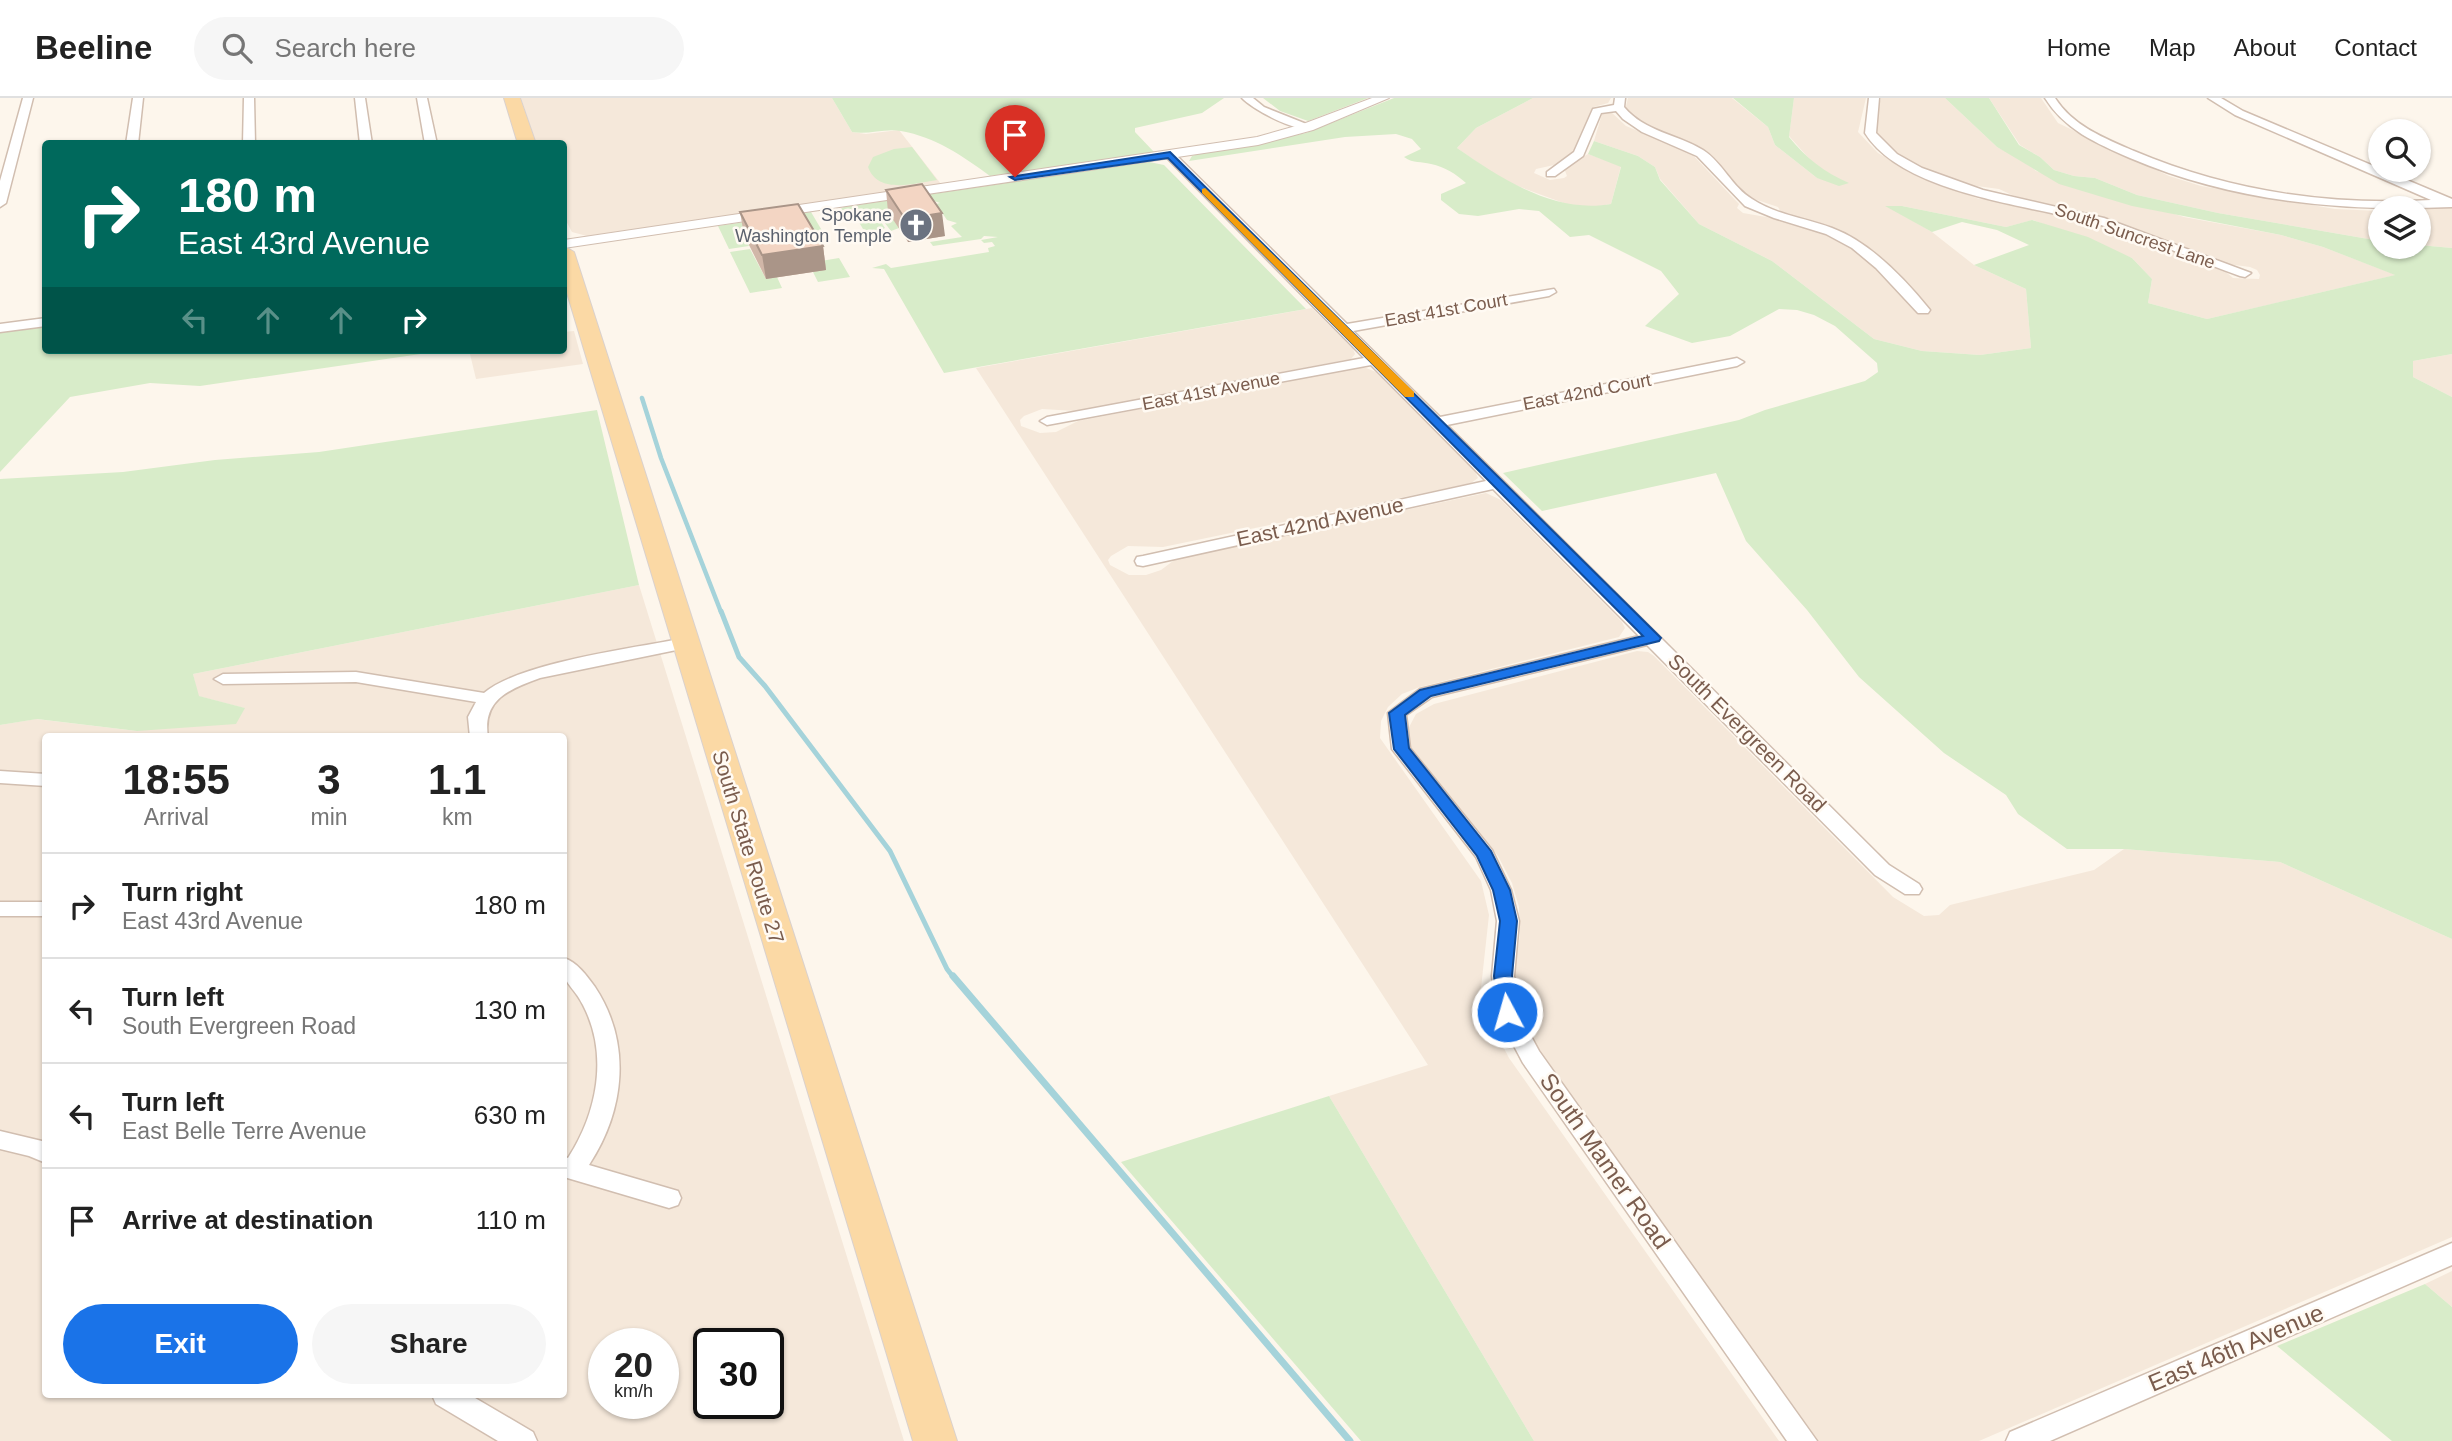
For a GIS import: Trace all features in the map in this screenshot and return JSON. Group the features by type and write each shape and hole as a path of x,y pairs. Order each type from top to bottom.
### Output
{"main road":[{"path":"512,98 526,140"},
{"name":"South State Route 27","path":"567,262 935,1441"}],"street":[{"path":"133,140 138,98"},
{"path":"249,98 249,140"},
{"path":"360,98 365,140"},
{"path":"422,98 430,140"},
{"path":"1247,98 1260,109 1308,127"},
{"path":"567,244 1258,141 1308,127 1383,98"},
{"name":"South Suncrest Lane","path":"1874,98 1869,122 1871,136 1900,162 1983,193 2103,222 2245,273"},
{"path":"2050,98 2058,113 2073,126 2154,166 2204,183 2343,206 2450,204"},
{"path":"2213,98 2239,113 2450,204"},
{"path":"0,204 30,99"},
{"path":"1551,174 1579,154 1597,111 1620,102 1635,124 1700,153 1714,164 1740,196 1762,210 1843,237 1859,247 1923,310"},
{"name":"South Evergreen Road","path":"1170,155 1882,870 1912,889"},
{"name":"East 41st Court","path":"1344,329 1549,292"},
{"path":"0,328 42,323"},
{"name":"East 41st Avenue","path":"1047,421 1375,360"},
{"name":"East 42nd Court","path":"1438,422 1737,362"},
{"name":"East 42nd Avenue","path":"1143,561 1497,483"},
{"name":"South Mamer Road","path":"1653,638 1426,693 1397,713 1401,749 1485,855 1501,890 1508,921 1503,976 1507,1012 1531,1057 1803,1441"},
{"path":"479,733 477,717 488,699 514,681 535,674 685,643"},
{"path":"223,679 356,677 488,699"},
{"path":"0,777 42,780"},
{"path":"0,909 42,909"},
{"path":"567,969 580,980 605,1027 610,1079 594,1135 568,1168 669,1198"},
{"path":"0,1140 42,1152"},
{"name":"East 46th Avenue","path":"2020,1441 2452,1254"},
{"path":"451,1398 523,1441"}],"shaded area":[{"path":"521,98 832,98 852,132 866,134 899,130 941,184 587,236 572,232 567,223 567,140 535,140"},
{"path":"1533,98 1611,98 1608,103 1594,107 1591,111 1586,133 1573,157 1563,163 1536,169 1534,173 1550,180 1564,178 1567,176 1564,168 1588,154 1621,166 1611,204 1593,207 1569,205 1504,181 1457,148 1476,128"},
{"path":"1628,98 1732,98 1768,127 1775,145 1817,178 1848,183 1827,174 1813,163 1789,136 1794,98 1866,98 1858,132 1878,153 1912,173 1979,199 2003,199 2093,220 2220,267 2233,278 2259,279 2257,270 2250,267 2227,264 2105,221 1999,189 1962,184 1927,171 1898,156 1876,132 1874,124 1881,98 1945,98 1997,147 2026,162 2036,171 2184,217 2281,235 2323,247 2396,275 2207,319 2148,303 2152,279 2132,258 2033,220 2006,227 1902,206 1887,206 1932,232 1974,265 2026,289 2031,348 1980,355 1922,351 1874,339 1772,261 1699,224 1660,179 1655,167 1638,156 1594,141 1602,114 1610,111 1626,126 1691,153 1739,204 1737,208 1743,213 1772,218 1782,214 1778,207 1748,197 1713,158 1697,146 1642,125 1625,110"},
{"path":"1989,98 2041,98 2058,123 2169,176 2201,186 2335,209 2368,210 2368,239 2218,213 2137,195 2095,178 2054,170 2040,157 2020,145"},
{"path":"2452,207 2452,248 2431,246 2431,209"},
{"path":"1312,308 1353,349 1355,354 1351,359 1075,411 1042,409 1024,416 1020,420 1021,426 1040,433 1056,432 1078,421 1354,368 1366,368 1376,372 1475,471 1478,478 1471,483 1453,487 1163,547 1128,546 1111,556 1108,560 1110,565 1129,575 1146,575 1161,570 1177,558 1486,493 1501,500 1622,622 1625,628 1619,637 1420,687 1402,694 1388,707 1381,721 1380,738 1481,881 1489,915 1481,988 1491,1023 1509,1058 1779,1441 1534,1441 1329,1096 1428,1065 976,368"},
{"path":"574,331 583,364 476,379 470,354 567,354 567,332"},
{"path":"2452,354 2452,397 2413,377 2413,361"},
{"path":"639,585 904,1441 0,1441 0,725 36,719 137,731 244,708 198,696 193,674"},
{"path":"1637,651 1648,652 1654,656 1893,897 1924,916 1939,915 1950,905 2094,870 2124,849 2280,862 2452,939 2452,1237 1979,1441 1817,1441 1541,1054 1522,1023 1515,995 1515,967 1520,935 1519,907 1512,883 1498,856 1411,747 1407,731 1416,714 1434,704"},
{"path":"2452,1271 2452,1307 2425,1284"}],"green space":[{"path":"832,98 1224,98 1202,113 1135,128 1135,132 1154,152 990,176 948,148 913,134 895,130 852,132"},
{"path":"1263,98 1368,98 1308,121 1280,111"},
{"path":"1394,98 1533,98 1476,128 1457,148 1510,182 1530,191 1569,204 1590,206 1611,204 1621,167 1588,154 1594,141 1638,156 1655,167 1660,180 1699,224 1772,261 1874,339 1922,351 1980,355 2031,348 2026,289 1974,265 2029,245 1997,230 1962,222 1932,232 1885,206 1902,206 2006,227 2032,220 2088,237 2132,258 2152,279 2148,303 2207,319 2395,275 2323,247 2281,235 2132,206 2059,184 1997,147 1945,98 1989,98 2019,145 2040,157 2054,170 2095,178 2137,195 2218,213 2368,239 2368,259 2431,259 2431,246 2452,248 2452,354 2413,361 2413,377 2452,397 2452,939 2280,862 2124,849 2067,849 2018,814 2006,795 1944,753 1859,677 1807,610 1746,541 1716,473 1542,511 1503,473 1739,420 1865,381 1878,372 1877,363 1835,326 1797,310 1779,309 1730,336 1692,343 1645,326 1679,294 1661,271 1589,235 1570,237 1539,211 1519,209 1478,216 1459,214 1441,200 1441,194 1466,183 1441,167 1404,157 1421,149 1412,139 1396,134 1345,137 1189,161 1192,156 1202,153 1306,133"},
{"path":"1733,98 1794,98 1789,137 1816,164 1849,183 1839,186 1817,178 1775,145 1768,127"},
{"path":"912,147 937,180 898,185 888,184 873,176 868,167 873,157 894,149"},
{"path":"1149,162 1164,165 1306,309 944,373 884,269 872,268 886,264 891,268 989,252 988,248 995,246 992,242 984,243 981,240 998,237 984,236 981,239 933,246 930,242 962,237 951,226 957,223 947,220 936,204 940,203 931,200 899,228 891,231 878,214 883,210 870,210 869,213 875,213 885,228 876,233 863,229 853,212 841,213 839,210 844,207"},
{"path":"811,212 824,234 807,237 744,235 749,246 729,249 718,226"},
{"path":"750,249 766,279 777,277 782,288 750,293 730,252"},
{"path":"839,258 850,277 818,282 813,272 825,269 821,261"},
{"path":"42,326 42,354 420,354 200,386 150,383 70,397 0,472 0,333"},
{"path":"597,410 639,585 193,674 199,696 245,708 236,724 137,731 37,719 0,725 0,479 123,472 215,460 319,452"},
{"path":"1329,1096 1534,1441 1361,1441 1121,1162"},
{"path":"2425,1284 2452,1307 2452,1441 2392,1441 2277,1346"}],"building":[{"path":"922,184 942,213 905,219 886,190"},
{"path":"798,204 823,246 762,255 740,212"}],"waterway":[{"path":"642,398 661,458 721,612"},
{"path":"721,611 739,657 765,686 890,851 947,969 954,978"},
{"path":"953,976 1350,1441"}],"slow traffic":[{"path":"1205,191 1410,394"}],"place":[{"name":"Spokane Washington Temple","path":"916,225"}],"route":[{"path":"1015,177 1170,155 1653,638 1426,693 1397,713 1401,749 1485,855 1501,890 1508,921 1503,976 1507,1012"}]}
